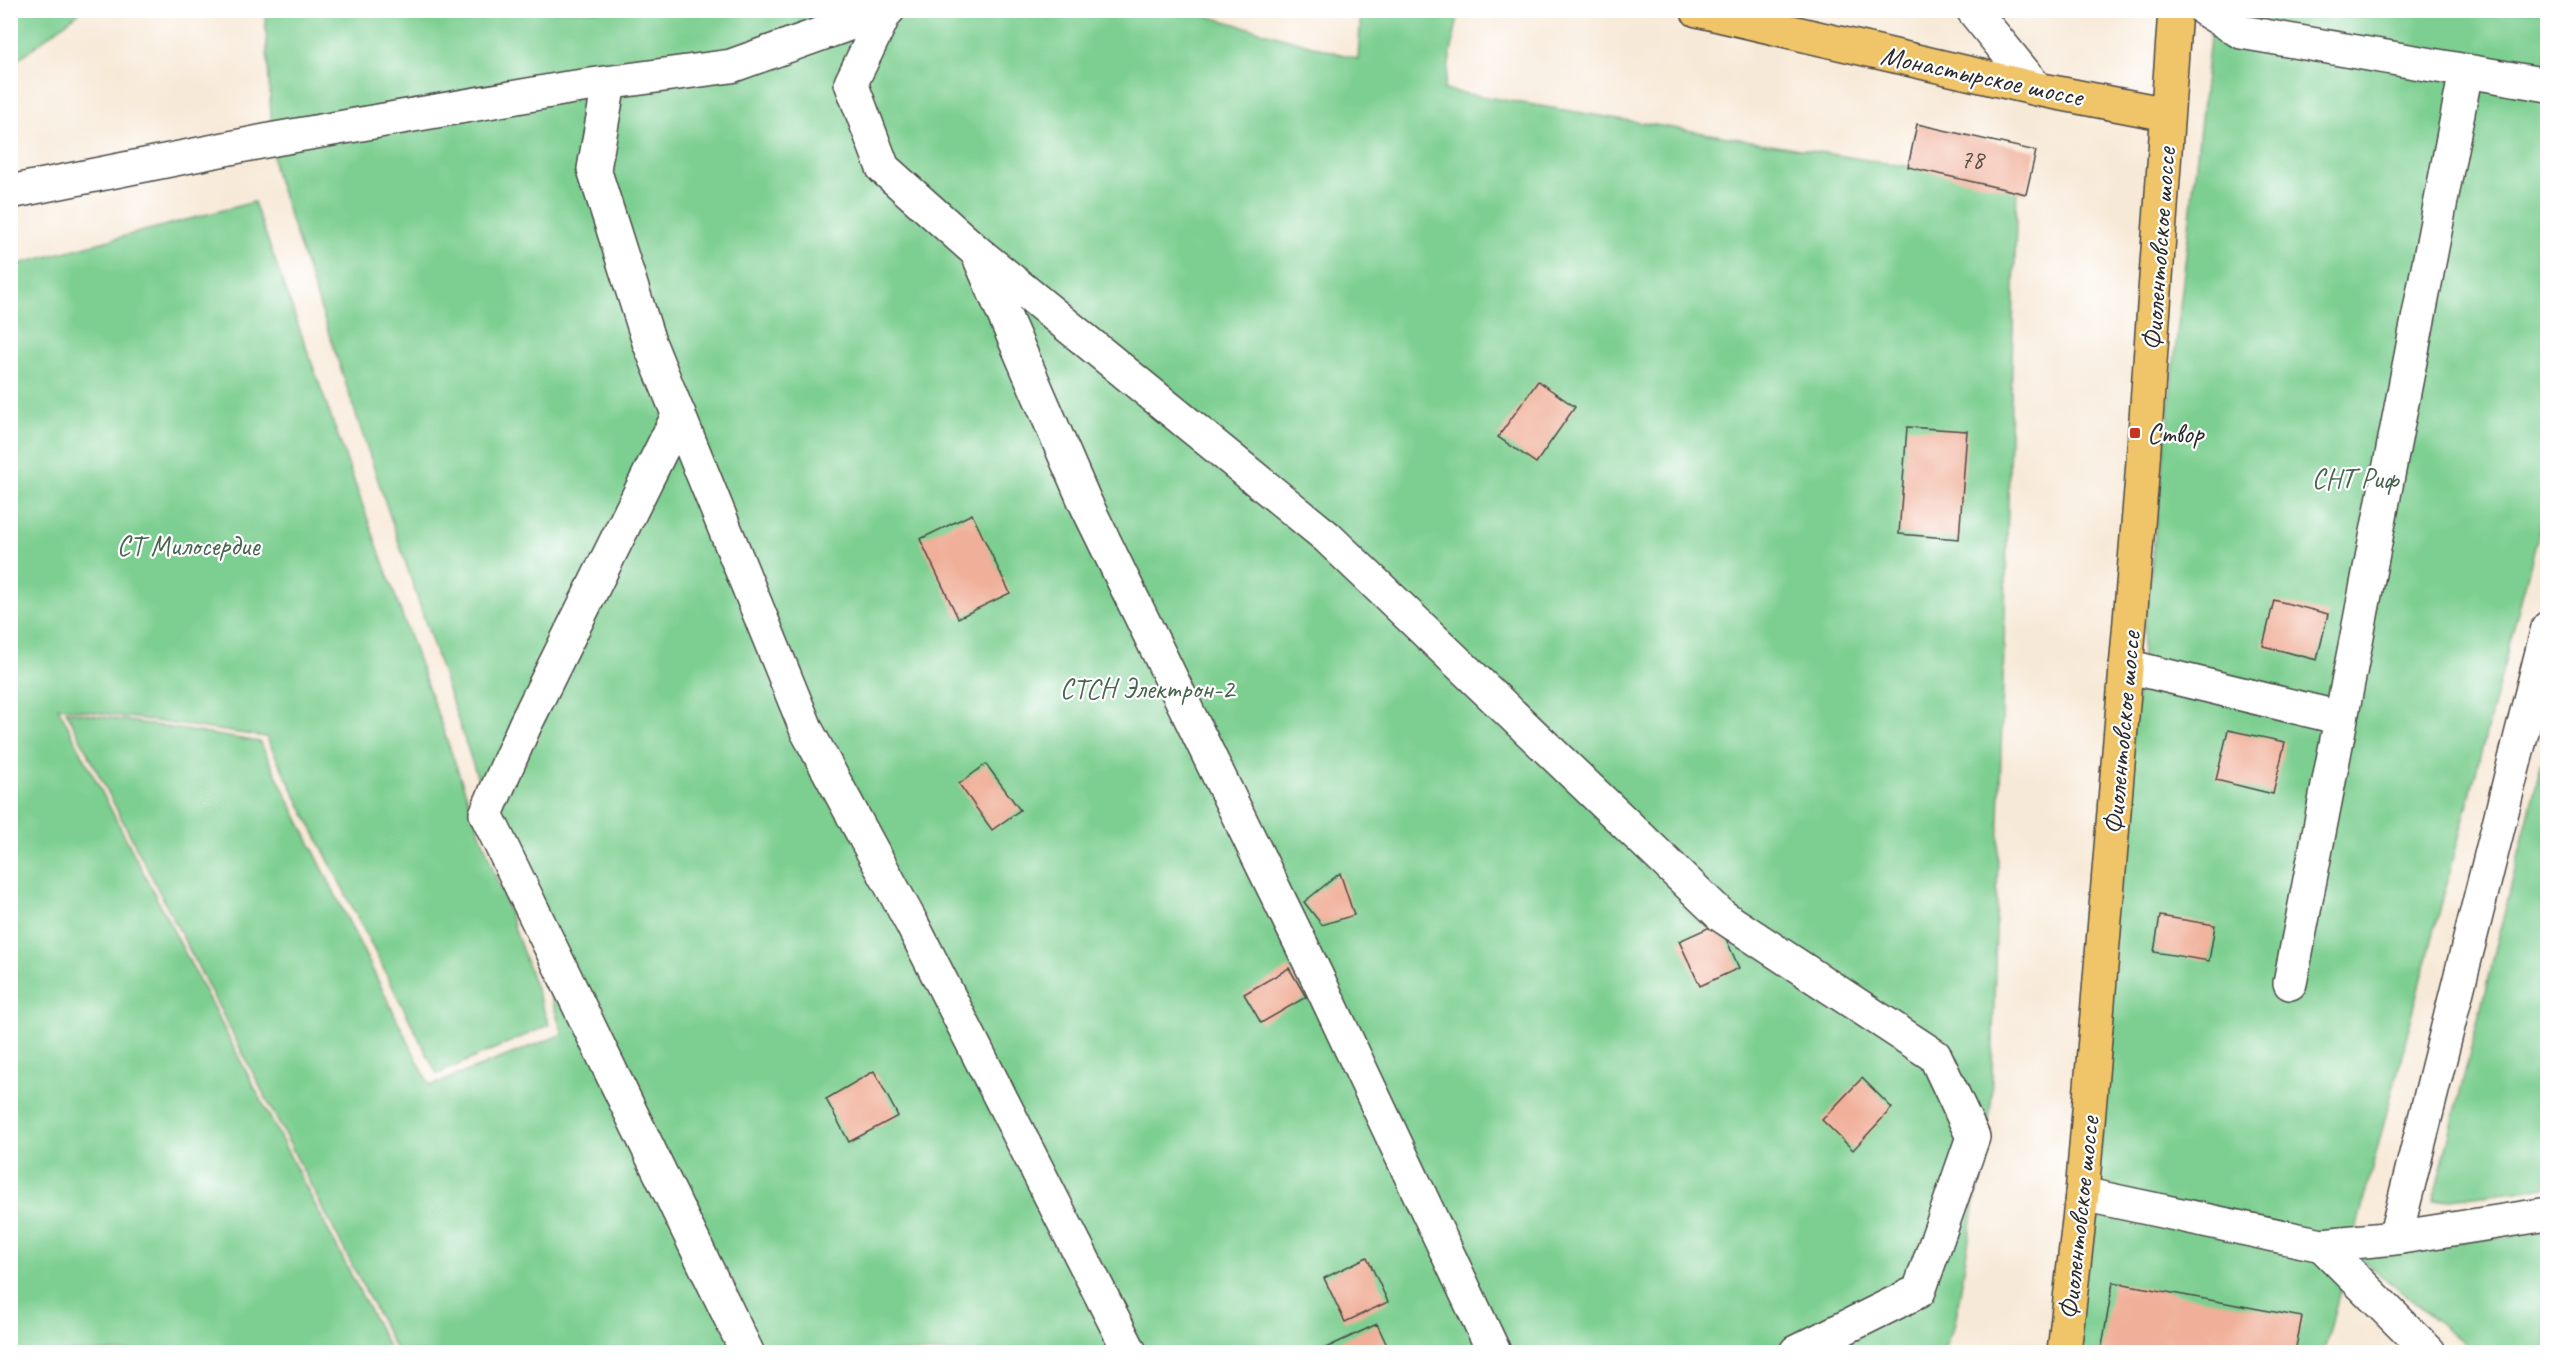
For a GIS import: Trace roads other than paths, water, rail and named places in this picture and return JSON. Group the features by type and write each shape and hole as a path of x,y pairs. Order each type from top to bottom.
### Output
{"main road":[{"name":"Монастырское шоссе","path":"1698,10 2037,89 2167,114"},
{"path":"2167,114 2175,10"},
{"name":"Фиолентовское шоссе","path":"2064,1353 2082,1194 2142,478 2167,114"}],"street":[{"path":"1972,10 2037,89"},
{"path":"2205,10 2244,21 2466,71 2547,85"},
{"path":"10,192 275,139 609,83 731,66 887,12"},
{"path":"887,12 851,83 883,168 977,252 1327,537 1722,916 1935,1056 1973,1137 1919,1291 1796,1353"},
{"path":"2290,983 2466,71"},
{"path":"609,83 594,169 649,342 807,731 912,924 1130,1353"},
{"path":"977,252 1085,502 1319,981 1494,1353"},
{"path":"679,414 525,725 486,814 747,1353"},
{"path":"2395,1238 2547,628"},
{"path":"2126,666 2342,718"},
{"path":"2082,1194 2322,1245 2395,1238 2547,1214"},
{"path":"2322,1245 2428,1353"}],"place":[{"name":"Створ","path":"2135,433"}],"park label":[{"name":"СНТ Риф","path":"2355,478"},
{"name":"СТ Милосердие","path":"188,545"},
{"name":"СТСН Электрон-2","path":"1147,688"}]}
